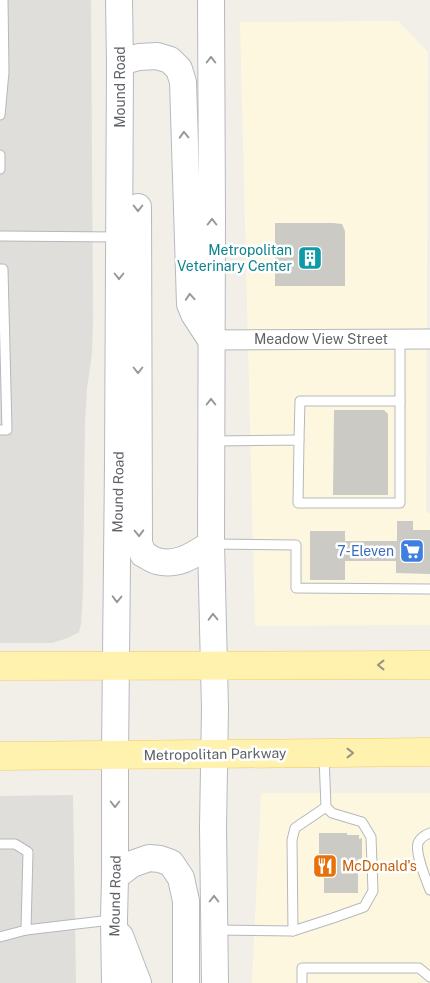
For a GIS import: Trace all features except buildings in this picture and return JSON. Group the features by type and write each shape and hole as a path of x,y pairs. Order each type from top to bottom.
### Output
{"main road":[{"name":"Mound Road","path":"115,983 120,0"},
{"path":"211,0 211,544 214,666 214,983"},
{"path":"120,62 139,57 157,56 170,60 180,69 183,82 190,304 194,314 212,340"},
{"path":"120,127 138,184 139,543 143,554 156,561 167,563 186,559 211,544"},
{"path":"0,666 430,665"},
{"name":"Metropolitan Parkway","path":"0,756 430,752"},
{"path":"115,877 132,864 149,858 171,863 181,878 186,900 186,983"},
{"path":"114,919 138,983"}],"street":[{"name":"Meadow View Street","path":"212,340 430,339"}],"lane":[{"path":"0,115 4,72 3,0"},
{"path":"0,155 0,169"},
{"path":"0,236 120,237"},
{"path":"0,269 4,269 7,430 0,430"},
{"path":"400,339 400,400 400,503 298,503 300,401 400,400"},
{"path":"212,441 299,440"},
{"path":"211,544 296,545 296,588 430,590"},
{"path":"214,930 293,931 364,907 373,891 371,837 362,822 332,813 326,807 324,753"},
{"path":"293,931 292,840 295,828 326,807"},
{"path":"430,833 423,836 418,844 418,853 430,890"},
{"path":"0,844 15,844 28,852 26,930"},
{"path":"0,936 26,930 114,919"},
{"path":"302,983 302,968 419,968 430,978"}],"shaded area":[{"path":"0,0 91,0 93,316 92,353 85,421 83,593 79,632 52,643 0,643"},
{"path":"398,21 428,52 426,512 430,513 430,625 255,626 240,22"},
{"path":"261,793 430,793 430,983 252,983"},
{"path":"73,795 76,983 0,983 0,796"}],"place":[{"name":"Metropolitan Veterinary Center","path":"310,258"},
{"name":"7-Eleven","path":"412,551"},
{"name":"McDonald's","path":"325,866"}]}
